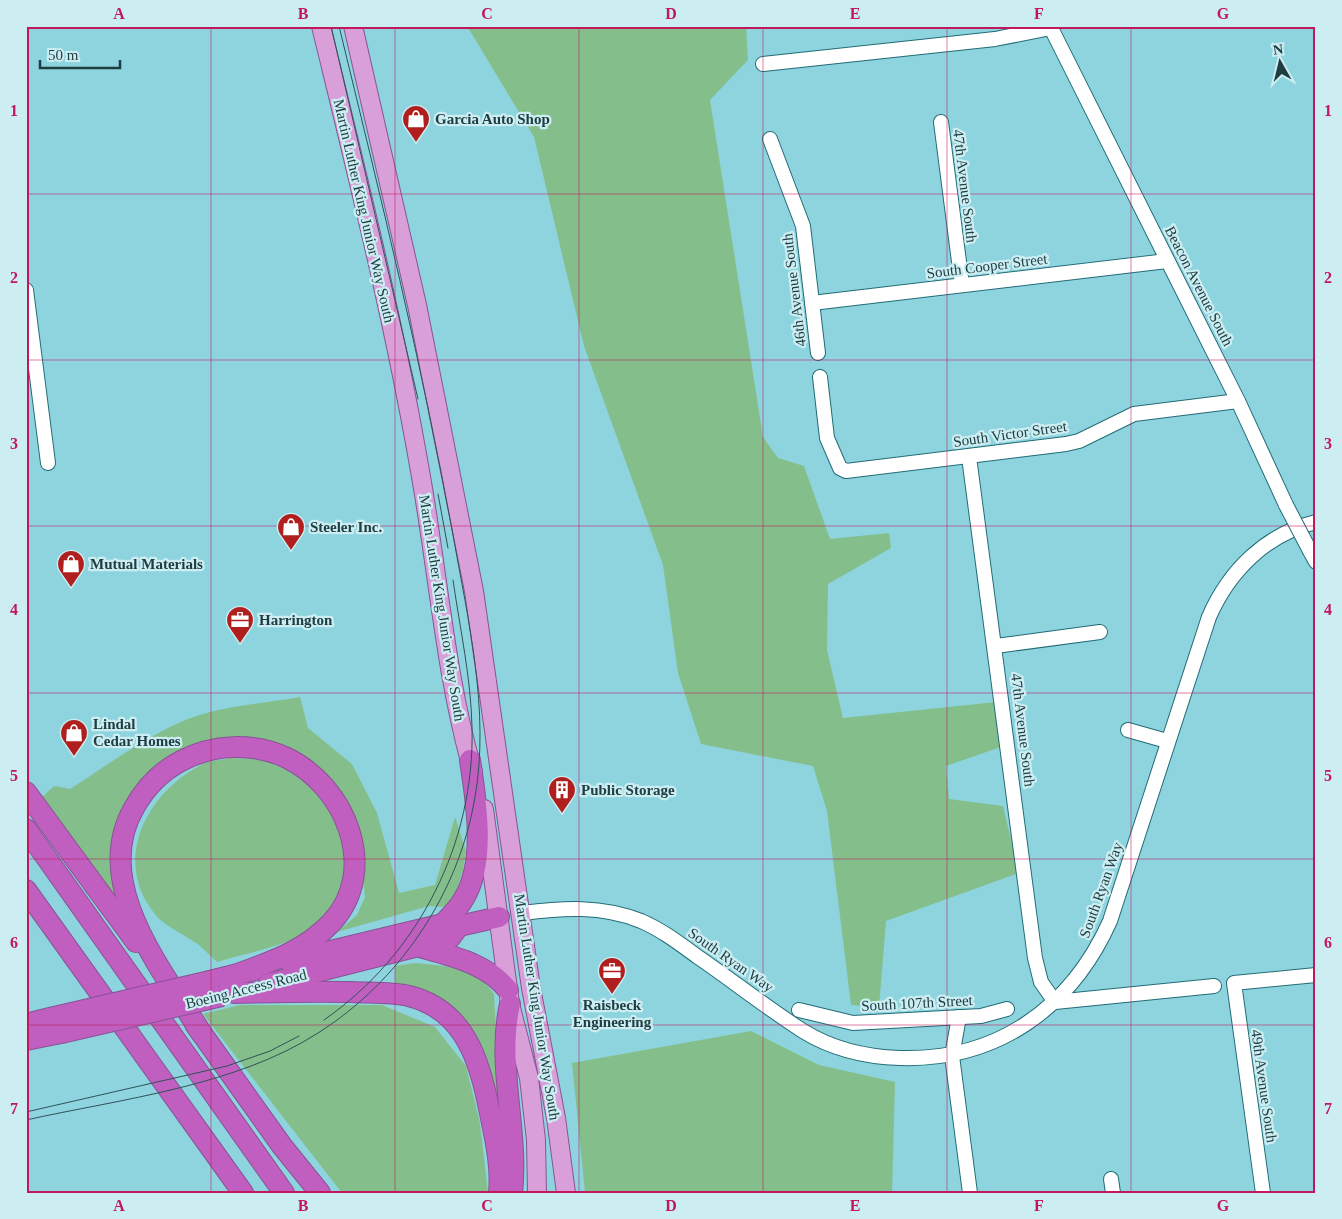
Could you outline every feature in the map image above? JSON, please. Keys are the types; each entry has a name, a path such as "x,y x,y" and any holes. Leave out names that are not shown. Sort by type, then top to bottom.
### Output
{"highway":[{"path":"202,1034 140,933 123,888 121,849 129,816 150,784 164,771 192,755 221,748 249,748 274,753 311,773 332,796 343,813 354,855 352,883 340,911 332,921 297,951 240,973"},
{"path":"451,925 464,900 474,870 478,813 470,760"},
{"path":"26,792 282,1146 320,1193"},
{"path":"26,829 284,1193"},
{"path":"26,890 243,1193"},
{"name":"Boeing Access Road","path":"222,990 240,973 451,925 499,917"},
{"name":"Boeing Access Road","path":"26,1024 55,1025 417,946 450,938 451,925"},
{"path":"417,946 472,963 497,978 510,997 505,1034 513,1163 512,1193"},
{"path":"222,990 393,994 420,1000 443,1013 466,1036 478,1060 490,1114 498,1167 499,1193"},
{"name":"Boeing Access Road","path":"26,1040 55,1025"},
{"path":"282,1146 311,1193"}],"main road":[{"name":"Martin Luther King Junior Way South","path":"321,26 379,268 411,420 458,716 486,816 510,997 529,1078 536,1140 537,1193"},
{"name":"Martin Luther King Junior Way South","path":"353,26 417,305 474,591 532,988 556,1118 566,1193"},
{"name":"Boeing Access Road","path":"499,917 522,914"}],"street":[{"path":"763,64 995,39 1050,27"},
{"name":"Beacon Avenue South","path":"1050,27 1238,401 1286,505 1313,557"},
{"name":"47th Avenue South","path":"941,122 962,285"},
{"name":"46th Avenue South","path":"770,139 803,226 818,353"},
{"name":"South Cooper Street","path":"812,303 1167,261"},
{"path":"26,290 48,463"},
{"name":"South Victor Street","path":"820,377 827,438 840,468 846,471 970,457 1079,441 1135,414 1238,401"},
{"name":"47th Avenue South","path":"970,457 1035,958 1041,982 1056,1002"},
{"name":"South Ryan Way","path":"522,914 561,908 584,908 618,914 640,921 670,937 804,1031 825,1041 864,1054 886,1058 952,1056 979,1048 1008,1035 1030,1022 1056,1002 1098,949 1110,921 1167,741 1209,617 1225,586 1241,566 1264,546 1286,533 1316,522"},
{"path":"996,646 1100,632"},
{"path":"1128,730 1167,741"},
{"name":"49th Avenue South","path":"1262,1193 1234,983 1316,975"},
{"path":"1056,1002 1214,986"},
{"name":"South 107th Street","path":"799,1010 853,1023 981,1016 1007,1009"},
{"path":"959,1018 952,1056 970,1193"}],"green space":[{"path":"467,26 746,26 748,60 710,100 763,437 778,458 804,466 830,539 889,533 891,548 828,584 827,650 843,718 996,702 1001,747 946,766 949,799 1003,806 1019,873 886,921 879,1007 851,1005 827,811 813,766 701,744 678,673 663,565 584,346 534,137"},
{"path":"300,697 308,728 352,764 377,813 399,893 435,885 455,817 466,851 463,870 453,902 444,907 429,906 337,932 357,915 365,897 359,839 336,790 226,741 141,790 119,898 116,898 40,799 54,786 70,789 138,745 181,722 210,712"},
{"path":"231,758 268,762 293,774 314,791 331,811 342,834 347,859 344,884 333,907 313,928 292,940 217,962 195,942 169,927 154,913 142,892 136,870 136,848 142,828 152,808 167,790 185,775 205,763"},
{"path":"414,963 447,967 469,973 479,978 494,994 500,1101 496,1101 489,1064 476,1036 462,1016 420,990 395,984 395,966"},
{"path":"240,1005 382,1005 435,1027 466,1066 480,1123 488,1193 342,1193 203,1014"},
{"path":"751,1031 819,1065 895,1082 892,1193 585,1193 572,1063"}],"tram line":[{"path":"331,26 418,399"},
{"path":"26,1120 139,1097 215,1078 251,1066 286,1051 318,1033 348,1012 375,988 421,932 440,900 455,867 467,833 475,797 479,765 480,732 479,699 471,633 428,407 385,216 339,26"},
{"path":"438,494 448,548"},
{"path":"324,1020 358,993 388,963 413,929 435,892 452,853 464,812 470,770 472,727 467,672 453,580"},
{"path":"26,1112 227,1066 270,1051 299,1036"}],"place":[{"name":"Garcia Auto Shop","path":"416,143"},
{"name":"Steeler Inc.","path":"291,551"},
{"name":"Mutual Materials","path":"71,588"},
{"name":"Harrington","path":"240,644"},
{"name":"Lindal Cedar Homes","path":"74,757"},
{"name":"Public Storage","path":"562,814"},
{"name":"Raisbeck Engineering","path":"612,995"}]}
